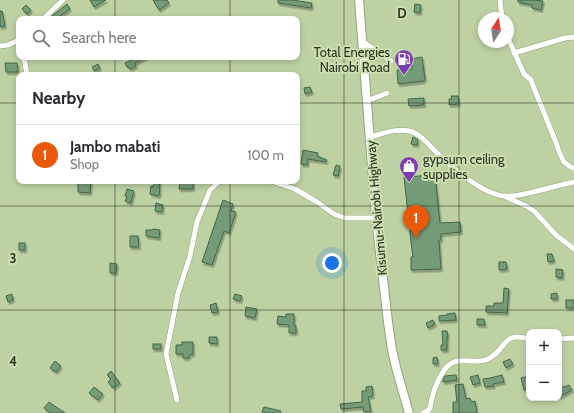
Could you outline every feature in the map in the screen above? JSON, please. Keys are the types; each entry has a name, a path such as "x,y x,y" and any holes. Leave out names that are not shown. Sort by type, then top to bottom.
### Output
{"highway":[{"name":"Kisumu-Nairobi Highway","path":"359,0 376,218 388,322 392,350 409,413"}],"street":[{"path":"46,16 63,0"},
{"path":"500,0 501,12"},
{"path":"514,53 565,38 574,37"},
{"path":"0,46 8,45 16,41"},
{"path":"362,41 391,61"},
{"path":"512,48 524,74 531,80 564,162 574,168"},
{"path":"24,60 26,72"},
{"path":"367,101 388,93"},
{"path":"370,137 395,130 410,131 415,133 425,140 450,166 468,179 486,190 505,196 534,211 556,235 574,249"},
{"path":"505,196 520,195 574,182"},
{"path":"177,400 166,354 178,293 190,256 197,222 210,190 217,184"},
{"path":"281,184 295,188 334,214 345,218 376,218"},
{"path":"423,413 429,410 438,383 449,364 460,361 480,362 494,355 510,338 516,337 526,339"},
{"path":"562,339 574,338"}],"building":[{"path":"90,0 106,0 94,7"},
{"path":"153,0 167,0 169,3 159,10"},
{"path":"278,0 292,0 312,3 311,8 278,3"},
{"path":"518,0 543,1 541,10 532,8 532,5 518,2"},
{"path":"67,4 70,9 60,16 52,16"},
{"path":"415,4 421,5 420,13 414,12"},
{"path":"26,5 31,10 27,14 22,9"},
{"path":"0,11 2,11 5,26 0,27"},
{"path":"422,57 424,81 398,84 397,70 412,69 411,59"},
{"path":"132,60 141,60 135,63 136,66 130,69 125,63"},
{"path":"5,63 17,63 18,72 6,72"},
{"path":"98,64 100,68 94,71 92,67"},
{"path":"310,87 312,92 305,94 304,88"},
{"path":"451,96 458,96 459,104 449,105 449,99 452,99"},
{"path":"424,98 424,105 409,106 408,99"},
{"path":"413,137 418,140 417,145 411,144"},
{"path":"303,150 318,153 317,156 327,160 326,162 308,159 307,165 301,164"},
{"path":"336,165 340,166 338,176 333,175"},
{"path":"435,175 440,223 460,222 461,232 441,234 441,240 439,240 441,269 411,270 411,257 413,257 404,177"},
{"path":"78,184 91,184 90,193 78,192"},
{"path":"154,184 160,184 159,196 150,194 151,186 153,187"},
{"path":"180,184 193,184 193,189 179,189"},
{"path":"127,189 134,191 131,203 125,201 127,197 125,196"},
{"path":"223,200 233,204 231,211 236,212 229,233 224,231 212,265 202,262"},
{"path":"156,203 163,205 162,212 155,211"},
{"path":"146,230 160,230 159,238 146,236"},
{"path":"130,236 138,236 139,247 130,247"},
{"path":"19,243 25,243 25,250 19,250"},
{"path":"547,254 552,254 554,261 548,262"},
{"path":"499,262 506,262 507,269 499,270"},
{"path":"110,263 117,264 116,273 110,273"},
{"path":"556,269 563,270 562,278 556,277"},
{"path":"504,288 509,289 507,313 486,312 486,306 494,306 494,303 503,303"},
{"path":"557,293 557,299 551,299 551,294"},
{"path":"12,294 13,300 8,302 6,296"},
{"path":"235,294 242,296 240,301 233,299"},
{"path":"566,300 574,300 574,308 566,308"},
{"path":"216,303 218,312 212,313 210,305"},
{"path":"246,307 257,309 255,318 245,316"},
{"path":"455,313 456,320 439,321 439,316"},
{"path":"286,314 294,314 294,326 296,326 296,333 289,333 289,325 277,324 278,316 286,317"},
{"path":"477,319 484,319 485,325 477,325"},
{"path":"433,320 435,324 428,328 426,323"},
{"path":"442,331 447,331 447,350 441,350 441,345 443,345"},
{"path":"209,337 217,337 217,344 209,343"},
{"path":"182,342 193,342 193,354 189,355 189,358 183,358 183,354 176,354 176,345 182,345"},
{"path":"153,344 161,344 161,349 153,349"},
{"path":"437,357 438,364 433,364 433,358"},
{"path":"510,359 513,364 506,368 503,362"},
{"path":"55,361 61,366 56,372 50,368"},
{"path":"111,371 120,383 113,388 108,382 111,379 107,375"},
{"path":"456,375 457,380 443,382 445,376"},
{"path":"478,375 480,383 473,385 470,377"},
{"path":"502,375 504,382 493,384 494,386 485,387 483,379"},
{"path":"526,377 526,390 524,390 521,378"},
{"path":"463,384 466,399 470,398 471,402 475,401 477,413 453,413 453,402 457,402 455,385"},
{"path":"569,385 572,390 562,395 562,387"},
{"path":"372,386 373,396 368,397 371,411 364,412 363,407 341,409 340,404 362,402 362,391 366,391 366,387"},
{"path":"94,387 103,394 98,400 89,393"},
{"path":"49,402 65,413 50,413 44,408"},
{"path":"264,407 281,411 280,413 262,412"}],"place":[{"name":"Total Energies Nairobi Road","path":"404,76"},
{"name":"gypsum ceiling supplies","path":"409,183"},
{"name":"Jambo mabati","path":"416,238"}]}
